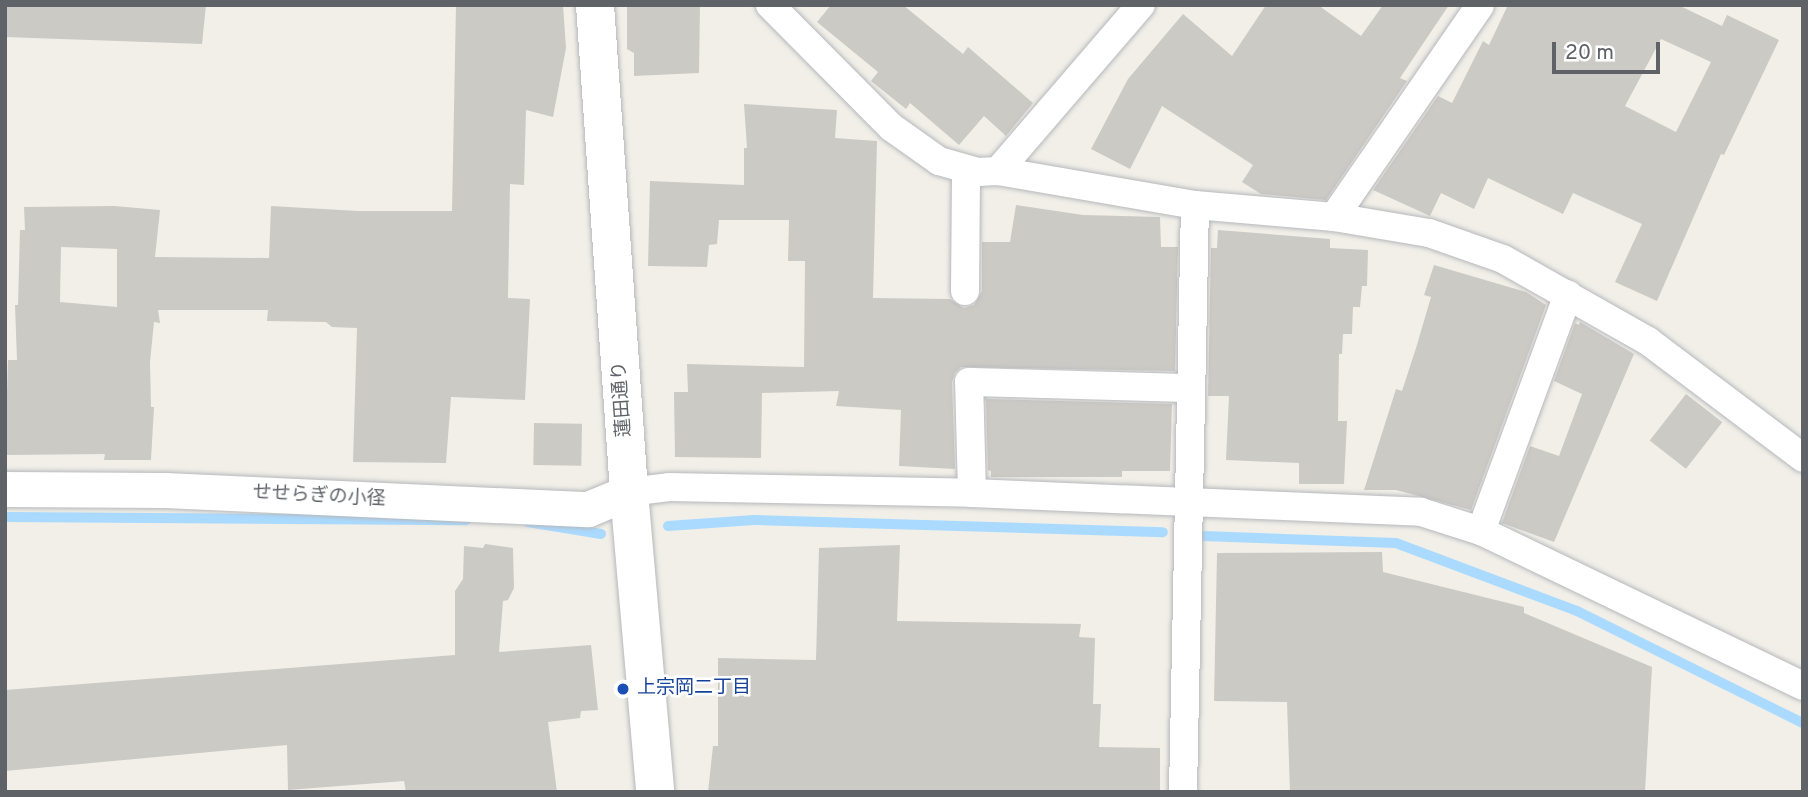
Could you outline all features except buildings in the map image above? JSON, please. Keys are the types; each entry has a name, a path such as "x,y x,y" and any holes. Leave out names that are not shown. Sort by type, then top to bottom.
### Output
{"main road":[{"name":"蓮田通り","path":"596,5 629,492 655,792"}],"street":[{"path":"770,5 891,127 939,161 966,169 998,171 1195,205 1334,217 1429,233 1503,259 1648,341 1803,458"},
{"path":"998,171 1141,5"},
{"path":"1334,217 1470,9"},
{"path":"965,291 966,169"},
{"path":"1183,792 1195,205"},
{"path":"1481,531 1567,294"},
{"path":"972,493 969,382 1190,388"},
{"path":"629,492 669,487 972,493 1188,500 1421,512 1481,531 1803,686"},
{"name":"せせらぎの小径","path":"5,489 165,490 588,509 629,492"}],"waterway":[{"path":"5,517 466,520"},
{"path":"668,526 754,520 1163,532"},
{"path":"528,522 601,534"},
{"path":"1203,536 1396,543 1577,611 1803,723"}],"place":[{"name":"上宗岡二丁目","path":"623,689"}]}
